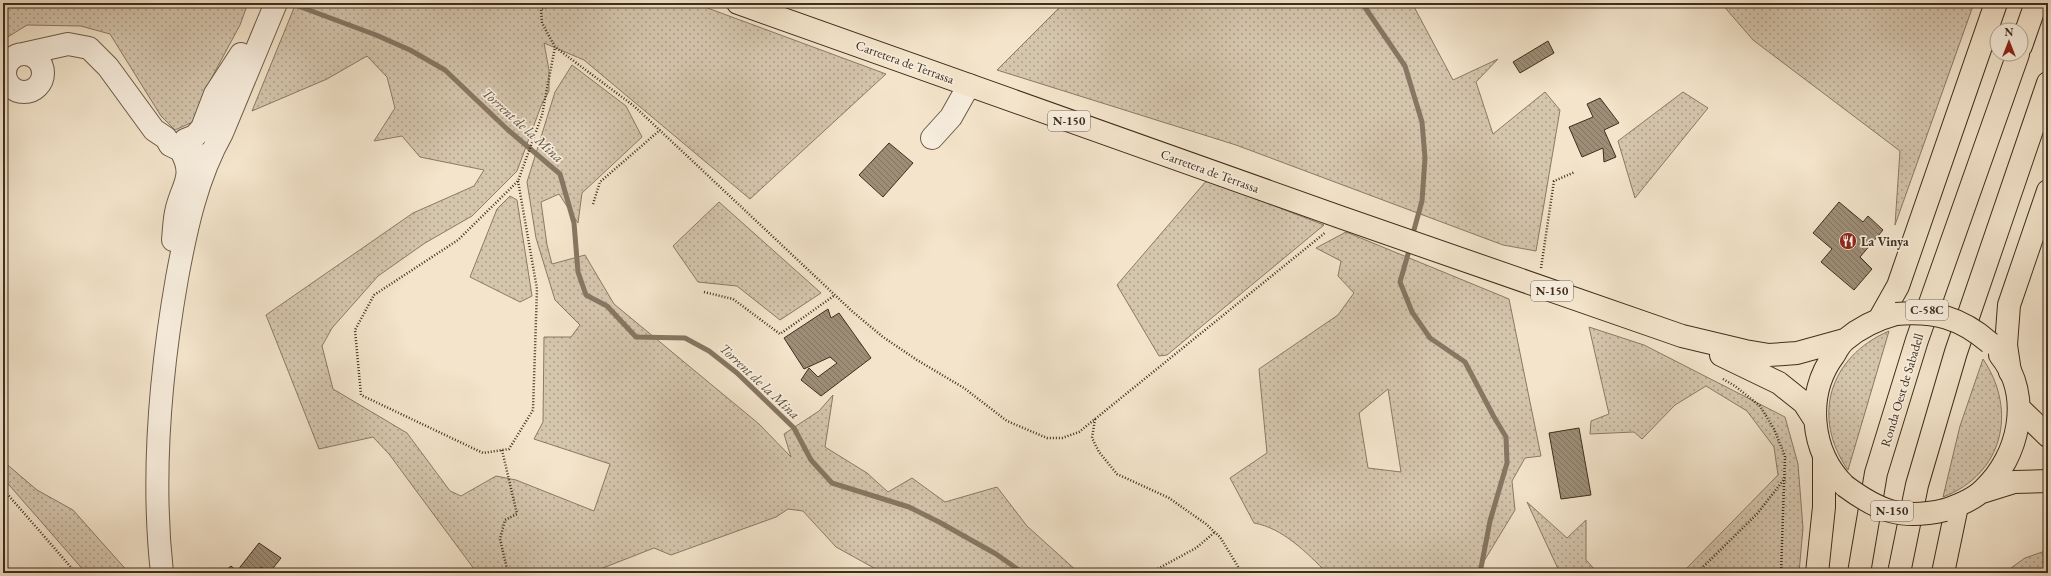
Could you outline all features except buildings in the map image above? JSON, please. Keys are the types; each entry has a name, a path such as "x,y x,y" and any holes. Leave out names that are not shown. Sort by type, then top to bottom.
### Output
{"main road":[{"name":"Carretera de Terrassa","path":"738,3 1422,246 1682,336 1745,351 1770,355 1796,353 1844,340"},
{"path":"1888,316 1996,3"},
{"path":"2029,23 2036,3"},
{"name":"Ronda Oest de Sabadell","path":"1859,573 1876,473 1917,340 2015,62"},
{"name":"C-58C","path":"1899,573 1917,485 1956,352 1996,229 2048,83"},
{"path":"2010,372 2006,345 2009,305 2048,191"},
{"name":"N-150","path":"1982,492 1996,475 2008,456 2014,442 2019,408 2016,390 2010,372 2002,357 1990,343 1966,325 1945,316 1924,312 1888,316 1844,340 1821,376 1815,403 1815,420 1824,458 1845,486 1877,506 1898,513 1924,515 1951,508 1982,492 2014,482 2048,480"},
{"name":"Carretera de Terrassa","path":"1682,336 1779,383 1804,403 1815,420"},
{"path":"2019,408 2048,436"},
{"path":"1817,573 1824,508 1824,458"},
{"path":"1943,573 1951,508"}],"street":[{"path":"174,295 174,226 177,209 189,170 187,162 189,148 195,136 202,128 215,94 241,54 263,3"},
{"path":"189,148 222,134 276,3"},
{"path":"53,48 47,56 39,86 31,91 24,92 13,89 6,78 7,66 11,60 23,54 68,44 89,48 108,67 154,130 189,148 201,171 200,187 183,249 174,295 163,379 156,450 159,542 162,573"},
{"path":"23,54 32,56 38,60 43,72"},
{"path":"932,138 951,117 969,85"}],"path":[{"path":"556,3 541,9 542,23 555,47 634,106 835,295 883,337 917,360 964,388 1007,421 1047,438 1062,438 1079,432 1328,230 1340,217"},
{"path":"518,181 537,289 533,410 509,449 483,452 361,395 354,330 374,294 458,240 518,181 542,115 555,47"},
{"path":"592,204 600,182 660,130"},
{"path":"1535,268 1541,270 1554,181 1575,172"},
{"path":"704,292 733,299 780,334 835,295"},
{"path":"1718,376 1735,386 1760,406 1774,429 1785,456 1780,573"},
{"path":"1096,419 1092,438 1099,452 1117,474 1169,498 1206,524 1220,537 1242,573"},
{"path":"502,450 516,514 505,520 500,539 508,573"},
{"path":"1697,573 1757,514 1785,478"},
{"path":"3,489 76,573"},
{"path":"1150,573 1196,548 1215,532"}],"shaded area":[{"path":"3,3 248,3 240,25 211,79 195,121 175,130 161,116 110,34 81,26 27,25 3,40"},
{"path":"296,3 694,3 886,74 750,199 584,60 544,43 549,70 549,91 541,106 517,171 472,216 425,243 378,276 332,328 322,346 333,389 407,433 450,491 461,496 496,476 516,480 594,511 610,464 534,439 543,422 544,337 571,337 580,325 555,300 536,238 527,182 555,92 572,65 626,106 642,137 582,193 578,223 559,194 541,202 547,245 552,264 585,255 614,304 759,424 791,457 784,434 819,411 833,395 825,447 867,473 888,492 912,478 945,502 997,487 1027,526 1079,573 883,573 836,547 803,511 788,509 776,517 671,555 654,548 590,573 477,573 389,454 373,437 319,449 266,315 413,213 474,186 484,170 420,157 402,136 374,141 395,108 387,77 367,56 327,79 252,111"},
{"path":"1064,3 1412,3 1453,80 1498,59 1476,82 1493,134 1545,92 1560,110 1536,251 1503,245 1236,145 997,70"},
{"path":"1721,3 1974,3 1895,225 1900,151 1753,40"},
{"path":"1683,92 1708,108 1635,198 1618,141"},
{"path":"1207,180 1324,225 1167,355 1159,356 1117,285"},
{"path":"510,196 517,200 532,296 520,302 470,277 497,209"},
{"path":"719,202 821,293 780,320 737,286 698,282 673,246"},
{"path":"1346,232 1509,299 1541,456 1525,458 1512,481 1515,510 1481,566 1482,573 1327,573 1294,542 1275,530 1254,523 1230,478 1267,453 1259,369 1338,315 1354,293 1338,276 1341,261 1316,248","holes":["1388,389 1401,472 1368,468 1359,413"]},
{"path":"1589,327 1644,345 1785,417 1798,464 1803,528 1799,573 1682,573 1778,475 1774,447 1747,411 1706,386 1675,405 1642,439 1634,432 1590,434 1591,421 1609,414"},
{"path":"1889,331 1848,470 1837,450 1830,430 1829,410 1832,390 1840,372 1852,356 1868,342"},
{"path":"1983,359 1994,379 2000,399 2002,419 1999,439 1991,457 1979,473 1963,487 1943,497 1960,426"},
{"path":"3,461 37,490 73,510 129,573 86,573 3,478"},
{"path":"1527,502 1567,538 1586,520 1586,560 1598,573 1560,573"},
{"path":"2048,550 2048,573 2004,573 2025,558"}],"waterway":[{"name":"Torrent de la Mina","path":"290,3 376,35 410,50 445,70 508,130 560,174 574,223 578,272 586,295 607,306 636,337 685,338 709,351 737,373 794,428 811,460 832,483 909,507 996,554 1023,573"},
{"path":"1362,3 1405,66 1422,122 1425,158 1422,201 1412,237"},
{"path":"1410,247 1400,282 1412,312 1430,338 1465,362 1506,437 1507,463 1490,521 1480,573"}],"place":[{"name":"La Vinya","path":"1848,241"}]}
